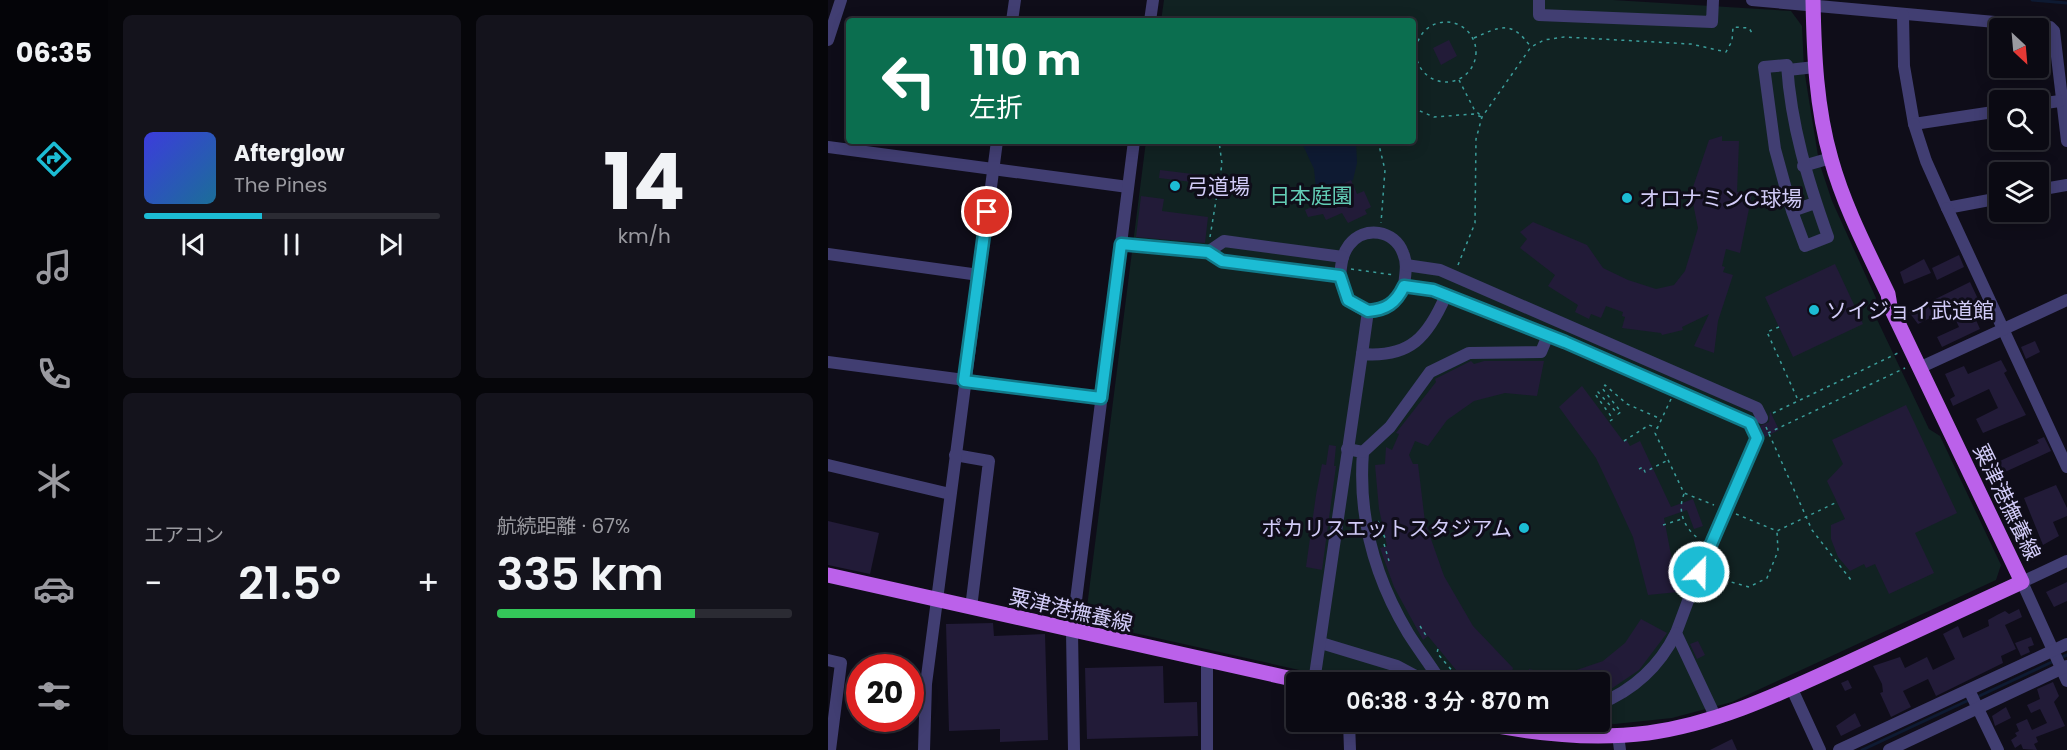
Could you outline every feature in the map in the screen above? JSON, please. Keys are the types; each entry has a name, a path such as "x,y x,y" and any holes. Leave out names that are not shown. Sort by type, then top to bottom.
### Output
{"main road":[{"name":"粟津港撫養線","path":"1536,732 1619,743 1716,718 1791,688 2022,582 1912,368 1830,158 1815,67 1813,2"},
{"name":"粟津港撫養線","path":"828,575 1072,632 1286,678"}],"street":[{"path":"828,40 841,0"},
{"path":"1012,18 1014,0"},
{"path":"1150,18 1153,0"},
{"path":"1539,0 1539,15 1712,22 1713,0"},
{"path":"1752,0 1813,2 1903,15 2050,27 2054,31 2060,101 2067,141"},
{"path":"1903,15 1904,66 1914,124 1926,161 2067,467"},
{"path":"1787,65 1788,70 1792,111 1803,166 1828,237 1806,246 1792,211 1775,149 1764,67 1787,65"},
{"path":"1788,70 1815,67"},
{"path":"2049,102 2060,101"},
{"path":"1914,124 1989,113"},
{"path":"924,750 926,684 997,144"},
{"path":"1074,750 1072,632 1134,144"},
{"path":"828,147 1128,187"},
{"path":"1803,166 1830,158"},
{"path":"2049,188 2067,185"},
{"path":"1947,208 1989,200"},
{"path":"1792,211 1815,203"},
{"path":"1379,232 1387,235 1399,245 1405,276 1396,300 1388,307 1368,311 1348,300 1341,267 1347,247 1361,235 1379,232"},
{"path":"1208,252 1224,241 1341,267"},
{"path":"1121,244 1208,252 1222,261 1341,267"},
{"path":"828,255 979,275"},
{"path":"1405,276 1440,270 1757,408 1762,418"},
{"path":"1405,276 1433,290 1548,335 1750,423 1763,435 1726,510 1676,633 1662,657 1644,677 1610,698"},
{"path":"1362,354 1392,353 1412,345 1429,330 1446,295"},
{"path":"1912,368 2067,300"},
{"path":"1316,672 1368,311"},
{"path":"1435,672 1400,618 1377,567 1364,512 1361,474 1363,452 1390,427 1430,372 1469,353 1542,352 1548,335"},
{"path":"828,362 1101,398"},
{"path":"1347,449 1363,452"},
{"path":"955,455 989,460 971,608"},
{"path":"828,465 950,494"},
{"path":"2067,561 2022,582 2067,681"},
{"path":"1676,633 1716,718"},
{"path":"1321,643 1397,666 1408,672"},
{"path":"1839,750 2067,644"},
{"path":"828,660 841,663 830,750"},
{"path":"1207,662 1207,750"},
{"path":"1889,750 2063,668"},
{"path":"1791,688 1820,750"},
{"path":"1970,691 1998,750"},
{"path":"1349,732 1350,750"}],"path":[{"path":"1451,23 1460,26 1473,38 1476,47 1473,66 1459,80 1441,81 1431,78 1419,64 1417,46 1420,38 1434,25 1451,23"},
{"path":"1473,38 1498,27 1506,27 1521,34 1531,47"},
{"path":"1453,277 1475,222 1476,139 1482,117 1531,47 1551,38 1564,38 1691,44 1726,52 1732,41 1733,27 1749,28 1752,33"},
{"path":"1459,80 1474,109 1482,117"},
{"path":"1416,109 1434,117 1473,114 1482,117"},
{"path":"1208,252 1216,187 1222,164 1219,144"},
{"path":"1378,144 1385,170 1379,232"},
{"path":"1341,267 1405,276"},
{"path":"1779,327 1767,332 1799,400"},
{"path":"1851,580 1812,530 1763,435 1762,418 1898,353"},
{"path":"1763,435 1912,368"},
{"path":"1610,421 1613,418 1595,394 1598,392 1618,414 1621,412 1602,388 1605,385 1627,404 1662,419"},
{"path":"1675,390 1655,434 1684,493 1777,531 1837,502"},
{"path":"1624,441 1648,426 1658,429"},
{"path":"1639,469 1643,467 1645,472 1668,460"},
{"path":"1684,493 1680,502 1683,518 1691,532"},
{"path":"1663,525 1683,518"},
{"path":"1699,572 1749,588 1767,578 1778,551 1777,531"},
{"path":"1385,547 1389,561"},
{"path":"1420,626 1427,637"},
{"path":"1438,649 1437,654 1453,672"}],"green space":[{"name":"日本庭園","path":"1164,0 1613,0 1791,11 1802,26 1804,69 1819,162 1832,201 1876,298 1873,311 1929,429 1940,436 2001,565 1996,580 1732,702 1672,718 1615,724 1610,724 1610,672 1308,672 1094,624 1086,615 1146,144 1416,144 1416,18 1161,18"}],"water":[{"path":"1302,144 1356,144 1357,163 1353,180 1334,189 1316,189 1314,169"}],"building":[{"path":"1449,40 1457,56 1441,65 1433,48"},
{"path":"1722,136 1722,141 1739,141 1737,192 1752,194 1740,253 1726,249 1723,272 1733,275 1718,321 1714,353 1694,346 1709,314 1682,327 1683,330 1662,335 1622,328 1625,317 1622,316 1623,312 1606,306 1601,318 1591,314 1589,319 1575,312 1578,305 1548,286 1555,275 1520,248 1527,239 1520,232 1533,222 1587,245 1603,268 1628,280 1656,289 1674,285 1685,271 1698,228 1691,193 1709,140"},
{"path":"1160,170 1209,176 1208,184 1159,178"},
{"path":"1351,180 1357,194 1364,191 1371,207 1365,210 1367,214 1348,223 1342,213 1326,220 1323,214 1308,217 1305,210 1322,202 1318,195"},
{"path":"1141,196 1164,199 1162,211 1208,217 1205,243 1136,237"},
{"path":"1959,255 1964,267 1937,280 1932,268"},
{"path":"1924,259 1931,273 1904,284 1900,272"},
{"name":"ソイジョイ武道館","path":"1835,264 1863,324 1793,357 1765,297"},
{"path":"1970,282 1978,299 1969,304 1980,329 1942,347 1937,337 1959,327 1950,308 1918,324 1909,312"},
{"path":"2035,341 2040,352 2026,359 2021,347"},
{"path":"2001,360 2007,371 2004,373 2026,415 1983,433 1976,419 1998,408 1989,389 1953,406 1950,399 1955,396 1945,374 1964,366 1968,374"},
{"path":"1471,361 1474,364 1484,361 1544,361 1537,396 1505,393 1474,401 1447,420 1428,446 1415,441 1409,455 1413,464 1418,464 1425,522 1444,576 1473,626 1513,668 1512,672 1458,672 1428,636 1423,640 1394,587 1380,548 1387,546 1379,509 1375,465 1385,464 1386,447 1392,450 1399,434 1396,433 1436,382 1435,379"},
{"path":"1582,386 1623,441 1626,439 1630,446 1640,441 1671,507 1693,499 1703,526 1694,529 1687,510 1664,518 1678,592 1648,595 1633,537 1615,498 1596,458 1559,407"},
{"path":"1906,405 1957,513 1915,533 1934,573 1889,594 1875,564 1866,568 1864,564 1850,571 1838,557 1831,539 1831,525 1845,519 1827,481 1843,464 1832,440"},
{"path":"1770,411 1779,430 1765,437 1760,426 1769,422"},
{"path":"2044,437 2051,451 1994,477 1989,466 2039,443 2037,440"},
{"path":"1329,445 1336,446 1334,466 1336,466 1322,570 1306,567 1316,495 1322,464 1326,465"},
{"path":"2056,485 2067,508 2067,516 2053,522 2059,536 2043,545 2024,498"},
{"path":"828,521 879,533 870,574 828,565"},
{"path":"2067,582 2067,601 2054,607 2046,592"},
{"path":"2019,609 2022,617 2005,625 2016,649 2001,656 2003,663 1936,696 1928,679 1903,691 1911,707 1891,717 1880,693 1883,692 1882,684 1873,666 1900,657 1905,668 1927,657 1933,670 1955,659 1943,634 1958,626 1963,638 1989,626 1988,620 1997,615 2005,611 2009,614"},
{"path":"1641,619 1667,633 1639,670 1610,690 1610,672 1571,672 1603,661 1625,643"},
{"path":"993,623 994,636 1045,634 1048,740 1000,742 1000,729 949,731 946,624"},
{"path":"2031,637 2034,645 2028,647 2030,652 2021,656 2015,643"},
{"path":"1698,641 1705,655 1697,659 1690,644"},
{"path":"1163,666 1164,703 1197,702 1198,736 1087,739 1085,668"},
{"path":"1848,680 1852,688 1845,691 1841,683"},
{"path":"2053,682 2059,696 2054,702 2065,726 2036,737 2038,742 2034,744 2037,750 2023,749 2021,744 2015,748 2011,740 2017,736 2015,733 2019,731 2016,724 2027,719 2032,730 2047,723 2040,709 2031,713 2027,705 2040,699 2037,689"},
{"path":"2006,707 2011,718 1995,726 1992,716"},
{"path":"1855,713 1861,726 1841,736 1836,726"},
{"path":"1732,739 1737,750 1710,750"}],"waterway":[{"path":"2032,0 2067,3"},
{"path":"2060,658 2067,655"},
{"path":"1975,698 2054,661"},
{"path":"1862,750 1969,700"}],"place":[{"name":"弓道場","path":"1175,186"},
{"name":"オロナミンC球場","path":"1627,198"},
{"name":"ソイジョイ武道館","path":"1814,310"},
{"name":"ポカリスエットスタジアム","path":"1524,528"}],"route":[{"path":"987,212 964,381 1101,398 1121,244 1208,252 1222,261 1340,276 1348,300 1368,311 1379,311 1388,307 1396,300 1404,286 1433,290 1565,342 1750,423 1757,438 1699,572"}]}
